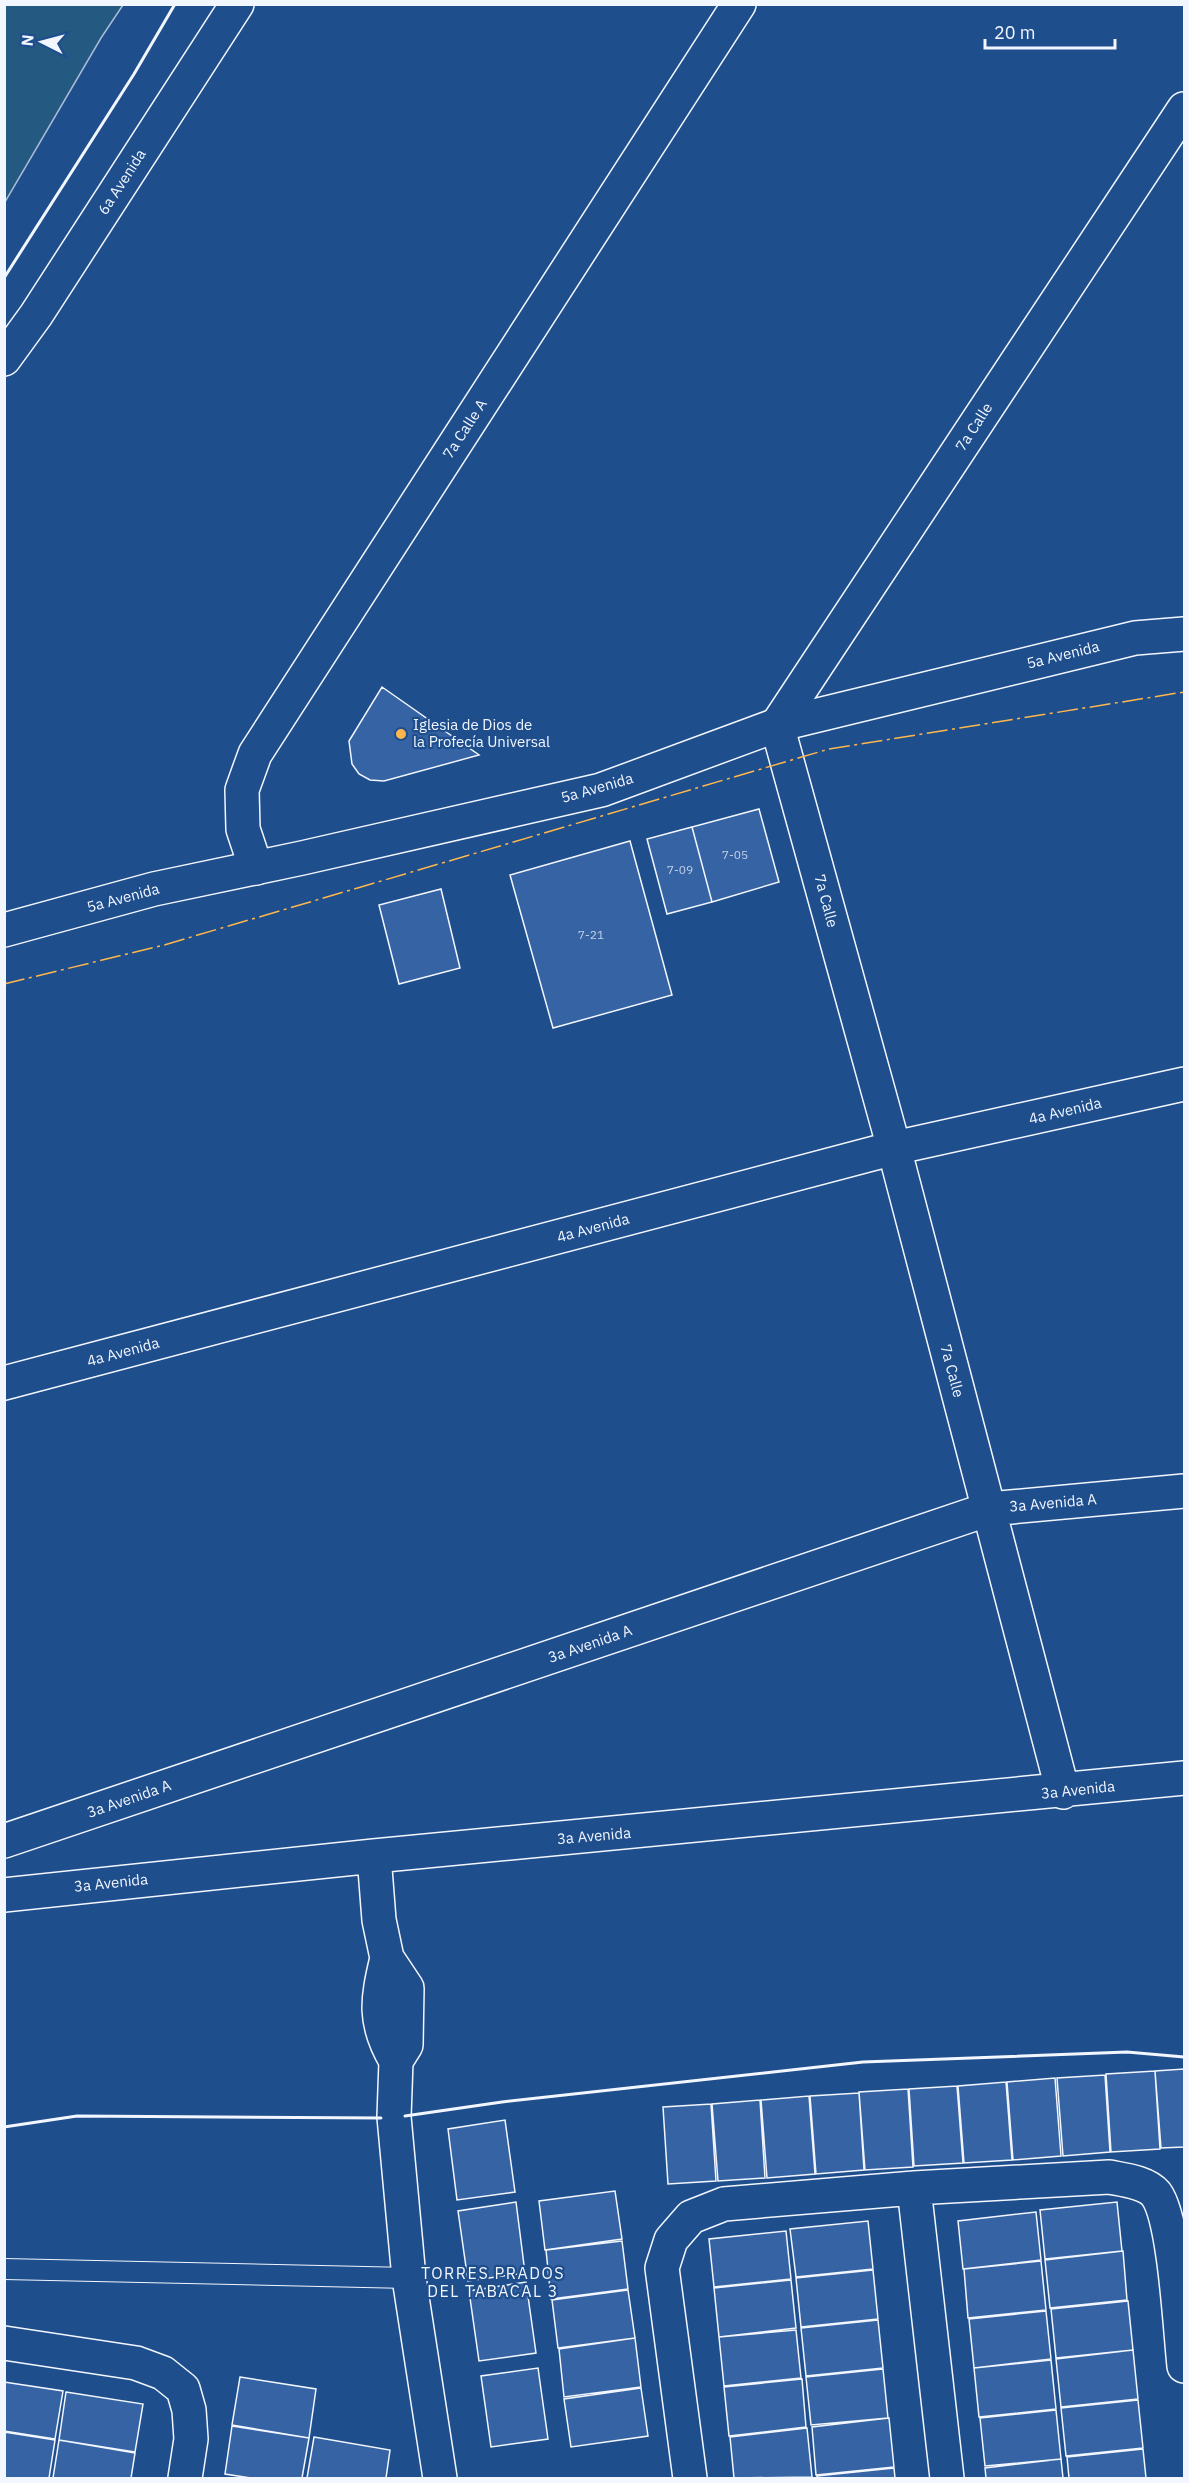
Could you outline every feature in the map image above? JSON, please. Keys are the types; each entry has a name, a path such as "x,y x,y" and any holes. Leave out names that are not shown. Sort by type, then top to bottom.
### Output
{"street":[{"name":"6a Avenida","path":"4,359 36,315 237,4"},
{"name":"7a Calle A","path":"256,868 243,829 242,790 255,754 739,4"},
{"name":"7a Calle","path":"1063,1792 894,1148 777,725 1185,109"},
{"name":"5a Avenida","path":"4,930 154,889 602,790 777,725 1136,638 1185,634"},
{"name":"4a Avenida","path":"4,1383 894,1148 1185,1084"},
{"name":"3a Avenida A","path":"4,1841 988,1509 1185,1491"},
{"name":"3a Avenida","path":"4,1894 374,1856 1185,1779"},
{"path":"374,1856 379,1920 390,1962 378,1997 379,2021 396,2061 394,2117 409,2278 440,2478"},
{"path":"690,2478 662,2268 671,2240 691,2217 724,2205 914,2188 1109,2177 1134,2182 1155,2193 1165,2212 1170,2236 1185,2366"},
{"path":"914,2188 947,2478"},
{"path":"4,2343 136,2363 163,2373 183,2389 189,2410 191,2439 185,2478"}],"lane":[{"path":"4,2269 409,2278"}],"shaded area":[{"path":"5,4 123,5 101,38 5,202"}],"building":[{"name":"Iglesia de Dios de la Profecía Universal","path":"382,687 479,755 384,781 370,780 359,774 352,764 349,741"},
{"path":"759,809 779,882 712,902 692,827"},
{"path":"692,827 712,902 667,914 647,839"},
{"path":"630,841 672,995 553,1028 510,875"},
{"path":"441,889 460,968 399,984 379,905"},
{"path":"1184,2069 1184,2147 1161,2148 1155,2071"},
{"path":"1155,2071 1160,2149 1111,2152 1106,2074"},
{"path":"1105,2075 1110,2152 1063,2156 1057,2078"},
{"path":"1055,2078 1061,2156 1013,2160 1007,2082"},
{"path":"1006,2082 1012,2160 964,2163 958,2086"},
{"path":"957,2086 963,2163 914,2166 909,2089"},
{"path":"908,2089 913,2167 865,2170 859,2092"},
{"path":"859,2093 864,2170 816,2174 810,2096"},
{"path":"809,2096 815,2174 767,2178 761,2100"},
{"path":"760,2100 765,2178 718,2181 712,2104"},
{"path":"711,2104 716,2181 668,2184 663,2107"},
{"path":"505,2120 515,2192 457,2200 448,2129"},
{"path":"615,2191 622,2239 545,2250 539,2201"},
{"path":"516,2202 525,2273 468,2281 458,2211"},
{"path":"1117,2202 1122,2251 1045,2259 1040,2210"},
{"path":"1036,2212 1041,2260 963,2269 958,2221"},
{"path":"868,2221 873,2269 796,2277 790,2229"},
{"path":"786,2231 791,2279 714,2287 709,2239"},
{"path":"622,2241 628,2289 551,2299 546,2250"},
{"path":"1123,2251 1127,2300 1050,2308 1045,2260"},
{"path":"1041,2261 1046,2310 968,2318 964,2269"},
{"path":"873,2270 878,2319 801,2327 796,2278"},
{"path":"791,2280 796,2328 719,2337 714,2288"},
{"path":"526,2282 536,2353 479,2361 469,2291"},
{"path":"628,2290 635,2338 558,2348 552,2300"},
{"path":"1128,2301 1133,2350 1056,2358 1051,2309"},
{"path":"1046,2311 1051,2359 974,2368 969,2319"},
{"path":"878,2320 883,2368 806,2376 801,2328"},
{"path":"796,2330 801,2378 724,2386 719,2337"},
{"path":"635,2338 641,2387 564,2397 559,2349"},
{"path":"1133,2350 1138,2399 1061,2407 1056,2359"},
{"path":"1051,2360 1056,2409 979,2417 974,2368"},
{"path":"538,2368 548,2439 491,2447 481,2376"},
{"path":"883,2369 888,2418 811,2425 806,2377"},
{"path":"240,2377 316,2389 309,2438 232,2425"},
{"path":"802,2379 806,2427 729,2436 724,2387"},
{"path":"4,2382 63,2391 55,2439 4,2431"},
{"path":"641,2388 648,2436 571,2447 564,2399"},
{"path":"66,2392 143,2404 135,2452 59,2440"},
{"path":"1138,2400 1143,2448 1066,2456 1061,2408"},
{"path":"1056,2410 1061,2459 985,2466 980,2418"},
{"path":"889,2418 894,2467 816,2475 812,2427"},
{"path":"232,2426 309,2438 302,2478 251,2478 225,2474"},
{"path":"807,2428 812,2477 734,2478 730,2437"},
{"path":"4,2432 55,2440 49,2478 4,2478"},
{"path":"314,2437 390,2450 386,2478 307,2478"},
{"path":"59,2440 135,2453 131,2478 53,2478"},
{"path":"1143,2449 1146,2478 1069,2478 1067,2457"},
{"path":"1061,2459 1063,2478 986,2478 985,2468"},
{"path":"894,2468 895,2478 817,2478 817,2476"}],"wall":[{"path":"4,278 134,74 175,4"},
{"path":"405,2116 502,2102 863,2062 1127,2052 1184,2057"},
{"path":"4,2127 77,2116 381,2118"}],"power":[{"path":"4,984 164,945 829,749 1184,692"}],"place":[{"name":"Iglesia de Dios de la Profecía Universal","path":"401,734"}],"district":[{"name":"TORRES PRADOS DEL TABACAL 3","path":"493,2282"}]}
